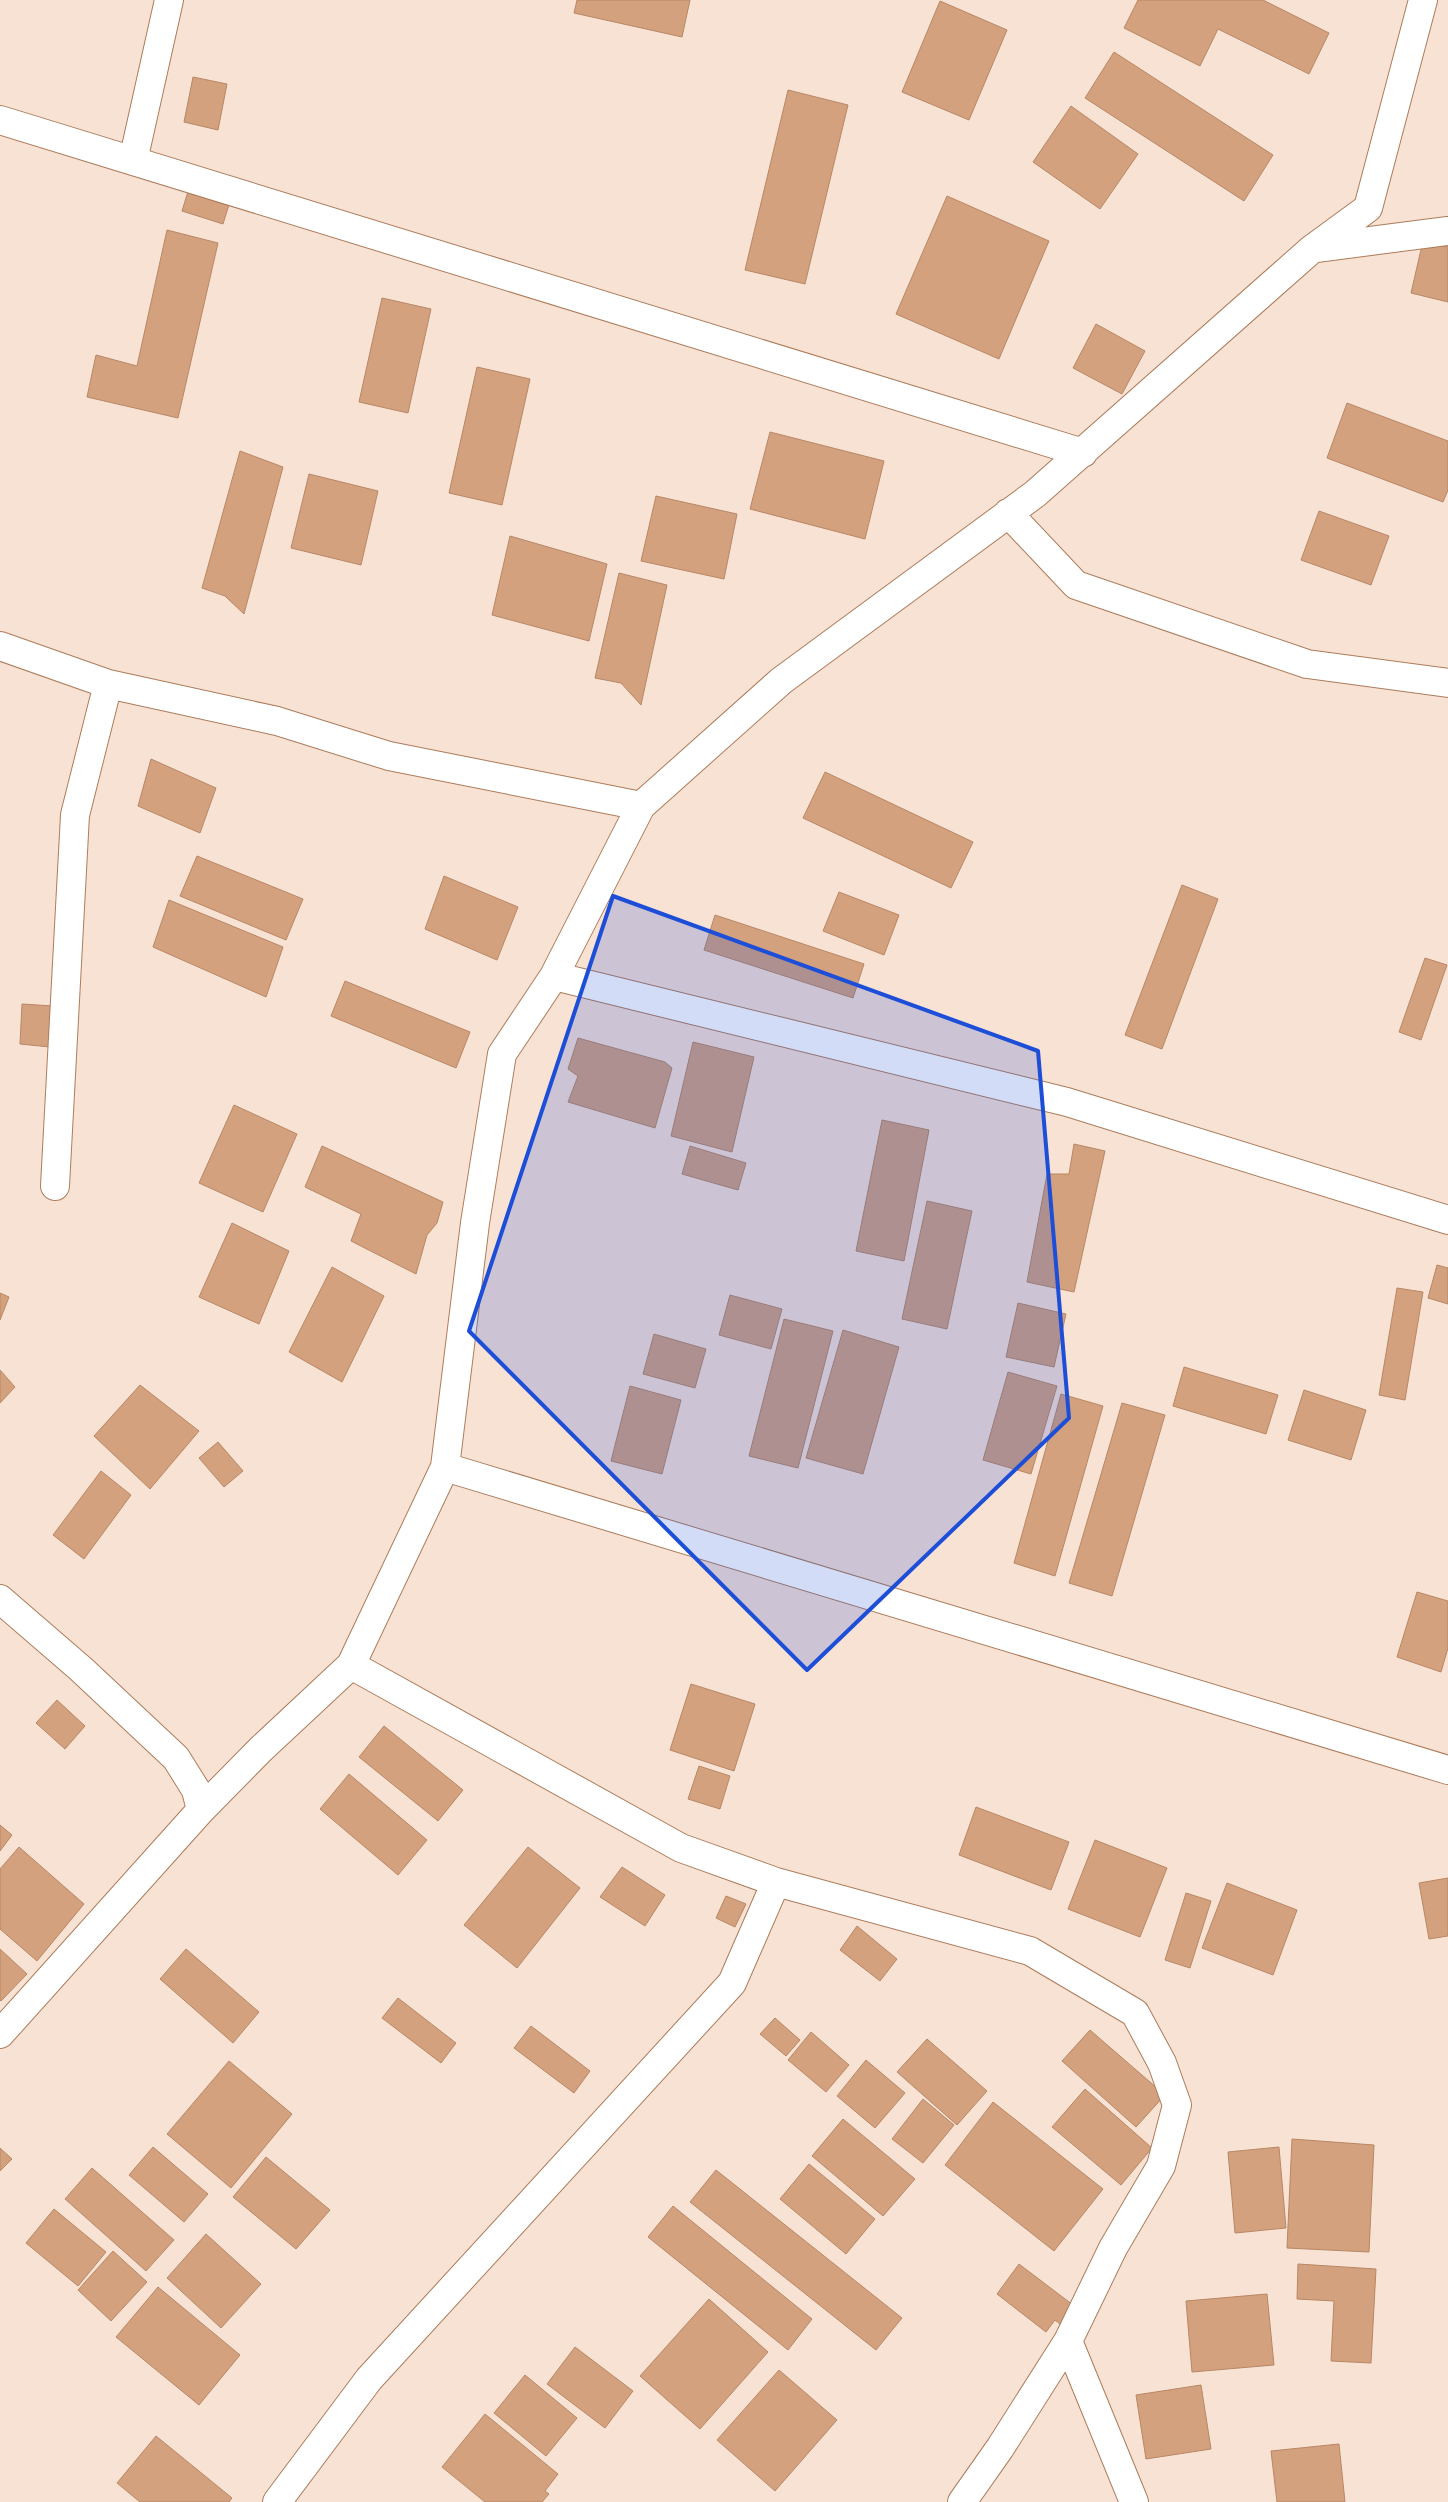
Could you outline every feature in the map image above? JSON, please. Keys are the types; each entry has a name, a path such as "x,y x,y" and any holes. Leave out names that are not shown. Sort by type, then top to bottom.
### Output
{"street":[{"path":"133,161 169,0"},
{"path":"0,2034 201,1810 261,1749 351,1666 445,1467 475,1223 502,1054 554,976 641,806 781,681 1008,512 1035,494 1083,454 1312,249 1368,208 1424,0"},
{"path":"0,120 1083,454"},
{"path":"1312,249 1448,231"},
{"path":"1008,512 1076,585 1307,664 1448,683"},
{"path":"0,646 108,684 277,721 389,756 641,806"},
{"path":"55,1186 74,815 108,684"},
{"path":"554,976 1067,1102 1448,1220"},
{"path":"445,1467 1448,1770"},
{"path":"0,1599 81,1669 176,1758 196,1790 201,1810"},
{"path":"351,1666 681,1848 776,1882 1030,1951 1135,2012 1162,2063 1177,2105 1161,2166 1113,2248 1068,2341 1000,2448 962,2502"},
{"path":"277,2502 369,2379 732,1983 776,1882"},
{"path":"1068,2341 1134,2502"}],"highlighted area":[{"path":"613,896 1038,1051 1069,1418 807,1670 469,1331"}],"building":[{"path":"577,0 690,0 682,37 574,13"},
{"path":"1138,0 1263,0 1329,33 1309,74 1218,29 1200,66 1124,28"},
{"path":"940,1 1007,30 969,120 902,92"},
{"path":"1114,52 1273,155 1244,201 1085,98"},
{"path":"193,77 227,84 218,130 184,122"},
{"path":"788,90 848,105 805,284 745,270"},
{"path":"1071,106 1138,154 1100,209 1033,162"},
{"path":"190,185 231,198 223,224 182,211"},
{"path":"947,196 1049,241 999,359 896,314"},
{"path":"167,230 218,243 178,418 87,397 96,355 137,366"},
{"path":"1423,241 1448,247 1448,302 1411,293"},
{"path":"382,298 431,309 408,413 359,402"},
{"path":"1096,324 1145,351 1122,394 1073,368"},
{"path":"477,367 530,379 502,505 449,493"},
{"path":"1347,403 1448,441 1448,490 1443,502 1327,458"},
{"path":"770,432 884,461 865,539 750,509"},
{"path":"240,451 283,467 244,614 225,596 202,588"},
{"path":"309,474 378,491 361,565 291,548"},
{"path":"656,496 737,514 724,579 641,561"},
{"path":"1319,511 1389,536 1371,585 1301,560"},
{"path":"510,536 607,564 589,641 492,615"},
{"path":"619,573 667,585 641,705 621,683 595,678"},
{"path":"151,759 216,788 200,833 138,806"},
{"path":"825,772 973,842 951,888 803,818"},
{"path":"197,856 303,899 286,940 180,896"},
{"path":"444,876 518,907 497,960 425,929"},
{"path":"1182,885 1218,899 1162,1049 1125,1035"},
{"path":"839,892 899,915 884,955 823,931"},
{"path":"169,900 283,947 266,997 153,947"},
{"path":"715,915 864,964 853,998 704,950"},
{"path":"1425,958 1447,965 1421,1040 1399,1032"},
{"path":"345,981 470,1032 456,1068 331,1016"},
{"path":"22,1004 53,1006 50,1047 20,1044"},
{"path":"578,1038 665,1062 672,1068 655,1128 568,1102 578,1076 568,1069"},
{"path":"693,1042 754,1057 732,1152 671,1136"},
{"path":"234,1105 297,1134 263,1212 199,1183"},
{"path":"882,1120 929,1130 904,1261 856,1251"},
{"path":"1074,1144 1105,1151 1074,1292 1027,1282 1047,1174 1069,1174"},
{"path":"322,1146 443,1202 437,1223 427,1235 416,1274 351,1241 361,1214 305,1187"},
{"path":"690,1146 746,1163 738,1190 682,1174"},
{"path":"927,1201 972,1211 947,1329 902,1319"},
{"path":"232,1223 289,1251 259,1324 199,1297"},
{"path":"1437,1265 1448,1268 1448,1304 1428,1298"},
{"path":"332,1267 384,1296 342,1382 289,1352"},
{"path":"1397,1288 1423,1292 1405,1400 1379,1395"},
{"path":"0,1293 9,1297 0,1320"},
{"path":"730,1295 782,1309 771,1349 719,1335"},
{"path":"1018,1303 1066,1314 1054,1367 1006,1357"},
{"path":"784,1319 833,1331 798,1468 749,1456"},
{"path":"843,1330 899,1347 863,1474 806,1458"},
{"path":"654,1334 706,1349 695,1388 643,1374"},
{"path":"1184,1367 1278,1395 1266,1434 1173,1406"},
{"path":"0,1370 15,1387 0,1403"},
{"path":"1008,1372 1057,1386 1031,1474 983,1460"},
{"path":"140,1385 199,1431 150,1489 94,1436"},
{"path":"630,1386 681,1400 662,1474 611,1461"},
{"path":"1304,1390 1366,1410 1351,1460 1288,1440"},
{"path":"1061,1394 1103,1406 1055,1576 1014,1563"},
{"path":"1122,1403 1165,1415 1112,1596 1069,1583"},
{"path":"218,1442 243,1471 224,1487 199,1458"},
{"path":"101,1471 131,1495 84,1559 53,1535"},
{"path":"1417,1592 1448,1601 1448,1648 1441,1672 1397,1657"},
{"path":"691,1684 755,1704 734,1771 670,1750"},
{"path":"57,1700 85,1726 65,1749 36,1723"},
{"path":"384,1726 463,1790 438,1821 359,1757"},
{"path":"699,1766 730,1776 720,1809 688,1799"},
{"path":"349,1774 427,1840 398,1875 320,1809"},
{"path":"976,1807 1069,1842 1051,1890 959,1855"},
{"path":"0,1825 12,1835 0,1851"},
{"path":"1095,1840 1167,1868 1140,1937 1068,1909"},
{"path":"19,1847 84,1904 37,1961 0,1929 0,1869"},
{"path":"528,1847 580,1888 517,1968 464,1925"},
{"path":"622,1867 665,1895 645,1926 600,1897"},
{"path":"1448,1878 1448,1936 1429,1939 1419,1883"},
{"path":"1227,1883 1297,1910 1273,1975 1202,1948"},
{"path":"1186,1893 1211,1901 1190,1968 1165,1960"},
{"path":"726,1896 746,1904 735,1927 716,1918"},
{"path":"857,1926 897,1959 880,1981 840,1950"},
{"path":"0,1949 27,1974 1,2001 0,2000"},
{"path":"186,1949 259,2012 233,2043 160,1979"},
{"path":"398,1998 456,2043 441,2063 382,2018"},
{"path":"775,2018 800,2040 786,2056 760,2034"},
{"path":"531,2026 590,2071 574,2093 514,2048"},
{"path":"1090,2030 1165,2095 1136,2127 1062,2061"},
{"path":"811,2032 849,2065 826,2092 788,2060"},
{"path":"927,2039 987,2091 957,2125 897,2072"},
{"path":"866,2060 905,2093 875,2128 837,2096"},
{"path":"229,2061 292,2114 231,2188 167,2134"},
{"path":"1085,2089 1152,2148 1121,2185 1052,2127"},
{"path":"923,2099 954,2125 923,2163 892,2139"},
{"path":"993,2102 1103,2189 1054,2251 945,2165"},
{"path":"843,2119 915,2179 883,2216 812,2156"},
{"path":"1292,2139 1374,2145 1369,2252 1287,2248"},
{"path":"153,2147 208,2194 184,2222 129,2175"},
{"path":"1279,2147 1286,2228 1235,2233 1228,2152"},
{"path":"0,2148 12,2159 0,2171"},
{"path":"266,2157 330,2210 296,2249 233,2197"},
{"path":"809,2164 875,2219 846,2254 780,2199"},
{"path":"92,2168 174,2240 146,2271 65,2199"},
{"path":"716,2170 902,2318 876,2350 690,2202"},
{"path":"673,2206 812,2319 788,2350 648,2237"},
{"path":"54,2209 106,2252 78,2286 26,2243"},
{"path":"206,2234 261,2284 221,2328 167,2278"},
{"path":"113,2251 147,2282 111,2321 78,2290"},
{"path":"1019,2264 1077,2308 1064,2327 1055,2320 1046,2332 997,2294"},
{"path":"1298,2264 1376,2269 1371,2363 1331,2361 1334,2301 1297,2299"},
{"path":"158,2287 240,2355 199,2405 116,2337"},
{"path":"1267,2294 1274,2365 1192,2372 1186,2301"},
{"path":"709,2299 768,2352 700,2429 640,2376"},
{"path":"575,2347 633,2391 605,2428 547,2384"},
{"path":"779,2370 837,2420 775,2491 717,2440"},
{"path":"525,2375 577,2418 546,2456 494,2413"},
{"path":"1201,2385 1211,2449 1146,2459 1136,2395"},
{"path":"485,2414 558,2474 545,2491 549,2494 542,2502 485,2502 442,2467"},
{"path":"156,2436 232,2498 229,2502 140,2502 117,2483"},
{"path":"1339,2444 1345,2502 1277,2502 1271,2451"}]}
